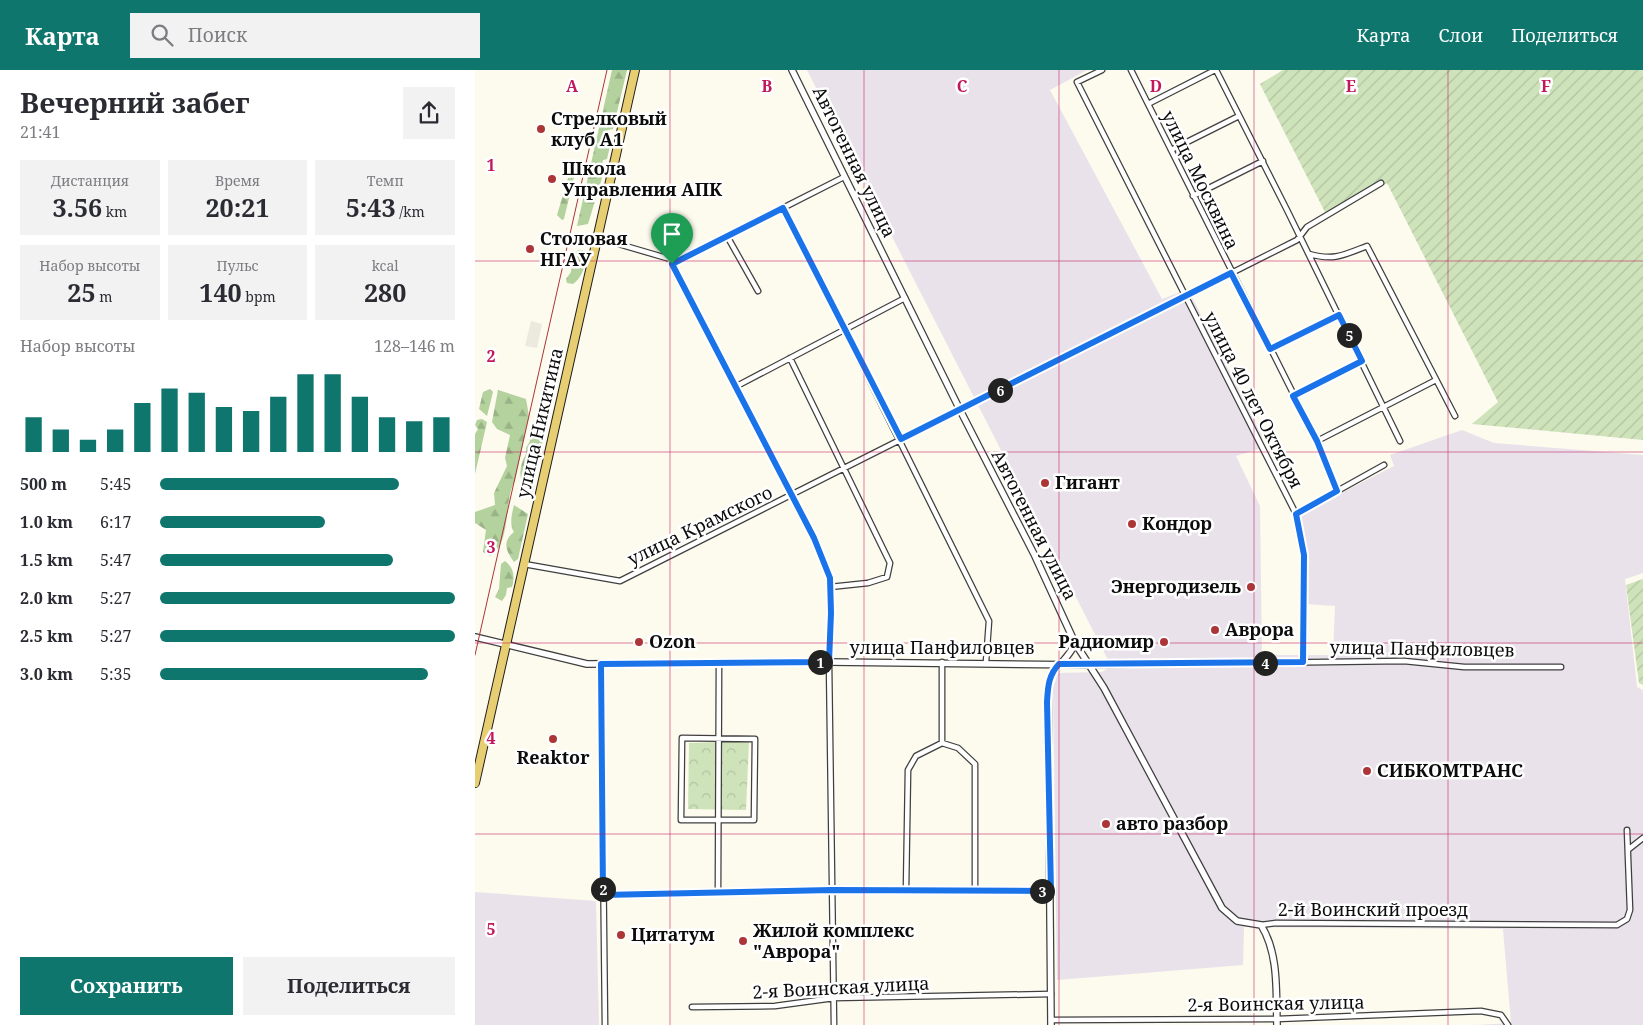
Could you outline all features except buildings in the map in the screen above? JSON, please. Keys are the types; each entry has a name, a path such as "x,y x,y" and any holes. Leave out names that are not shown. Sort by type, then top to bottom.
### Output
{"main road":[{"name":"улица Никитина","path":"475,783 635,70"}],"street":[{"name":"Автогенная улица","path":"793,70 960,410 1035,556 1075,643 1104,688 1222,908 1237,921 1261,926"},
{"name":"улица 40 лет Октября","path":"1102,70 1077,82 1296,514 1304,555 1303,662"},
{"name":"улица Москвина","path":"1131,70 1231,273 1317,441 1337,491"},
{"path":"1148,104 1216,70 1263,161 1400,441"},
{"path":"1171,150 1239,116"},
{"path":"1193,196 1263,161"},
{"path":"672,264 844,177"},
{"name":"улица Крамского","path":"524,564 620,581 1297,240 1307,227 1381,183"},
{"path":"783,208 901,439 989,621 986,662"},
{"path":"727,236 758,291"},
{"path":"598,238 670,259 814,538 830,578 829,662 834,1025"},
{"path":"1309,254 1323,258 1337,257 1367,246 1455,416"},
{"path":"735,387 905,298"},
{"path":"1270,349 1339,315"},
{"path":"790,358 890,563 887,577 868,583 830,587"},
{"path":"1293,396 1362,361"},
{"path":"1317,441 1436,380"},
{"path":"1296,514 1384,465"},
{"name":"улица Панфиловцев","path":"475,637 587,664 986,662 1089,665 1404,661 1464,667 1561,667"},
{"path":"1051,1022 1048,688 1053,671 1069,655 1075,643"},
{"path":"942,662 942,743"},
{"path":"718,893 719,663"},
{"path":"601,664 605,1025"},
{"path":"681,738 719,739 755,739 754,820 681,820 681,738"},
{"path":"906,890 908,770 916,756 942,743 958,748 975,764 975,890"},
{"name":"2-й Воинский проезд","path":"1261,926 1276,923 1617,925 1627,919 1630,910 1627,830"},
{"path":"1629,849 1643,838"},
{"path":"603,895 832,890 1051,891"},
{"path":"1261,926 1269,938 1273,956 1277,1022"},
{"name":"2-я Воинская улица","path":"692,1007 775,1006 834,998 1051,994"},
{"name":"2-я Воинская улица","path":"1051,1022 1277,1022 1481,1011 1501,1015 1508,1025"}],"shaded area":[{"path":"807,70 1087,70 1050,90 1162,299 1188,289 1262,436 1262,448 1236,456 1260,506 1262,655 1333,655 1335,606 1306,604 1307,564 1298,515 1394,466 1390,455 1462,430 1494,443 1643,455 1643,573 1625,579 1637,687 1643,690 1643,1025 1477,1025 1511,1023 1503,929 1244,927 1243,965 1057,980 1053,688 1058,673 1102,672 1108,668 1107,658"},
{"path":"531,321 542,324 537,348 525,346"},
{"path":"475,892 596,901 599,1025 475,1025"}],"green space":[{"path":"612,70 627,70 613,129 608,130 604,135 610,146 607,159 603,160 602,164 605,168 588,224 577,226"},
{"path":"1283,70 1643,70 1643,440 1472,424 1498,402 1387,183 1327,216 1260,84"},
{"path":"574,177 564,219 562,220 557,215 568,178"},
{"path":"578,250 583,250 585,254 584,269 573,284 567,283 566,279 571,272 572,257"},
{"path":"490,389 493,392 487,416 479,409 483,392"},
{"path":"498,390 526,399 529,416 515,481 511,489 504,532 497,550 490,556 483,552 486,530 475,523 475,512 495,505 494,493 507,466 505,458 510,435 497,429 492,422"},
{"path":"482,419 487,422 475,474 475,434 478,429 475,425 477,420"},
{"path":"540,425 545,428 541,450 535,464 534,490 524,487 521,479 521,470 526,448 530,441 531,429"},
{"path":"514,505 528,514 518,559 514,562 507,551 506,543 514,532 511,522"},
{"path":"505,561 512,569 513,579 512,587 507,588 506,595 502,601 495,597 499,589 501,564"},
{"path":"1643,579 1643,685 1639,683 1626,585"},
{"path":"749,741 746,810 688,809 689,743"}],"tram line":[{"path":"475,655 607,70"}],"place":[{"name":"Стрелковый клуб А1","path":"541,129"},
{"name":"Школа Управления АПК","path":"552,179"},
{"name":"Столовая НГАУ","path":"530,249"},
{"name":"Гигант","path":"1045,483"},
{"name":"Кондор","path":"1132,524"},
{"name":"Энергодизель","path":"1251,587"},
{"name":"Аврора","path":"1215,630"},
{"name":"Ozon","path":"639,642"},
{"name":"Радиомир","path":"1164,642"},
{"name":"Reaktor","path":"553,739"},
{"name":"СИБКОМТРАНС","path":"1367,771"},
{"name":"авто разбор","path":"1106,824"},
{"name":"Цитатум","path":"621,935"},
{"name":"Жилой комплекс \"Аврора\"","path":"743,941"}],"route":[{"path":"783,208 901,439 1231,273 1270,349 1339,315 1362,361 1293,396 1317,441 1337,491 1296,514 1304,555 1303,662 1059,664 1049,680 1047,702 1051,891 832,890 603,895 601,664 829,662 830,578 814,538 672,264 783,208"}]}
